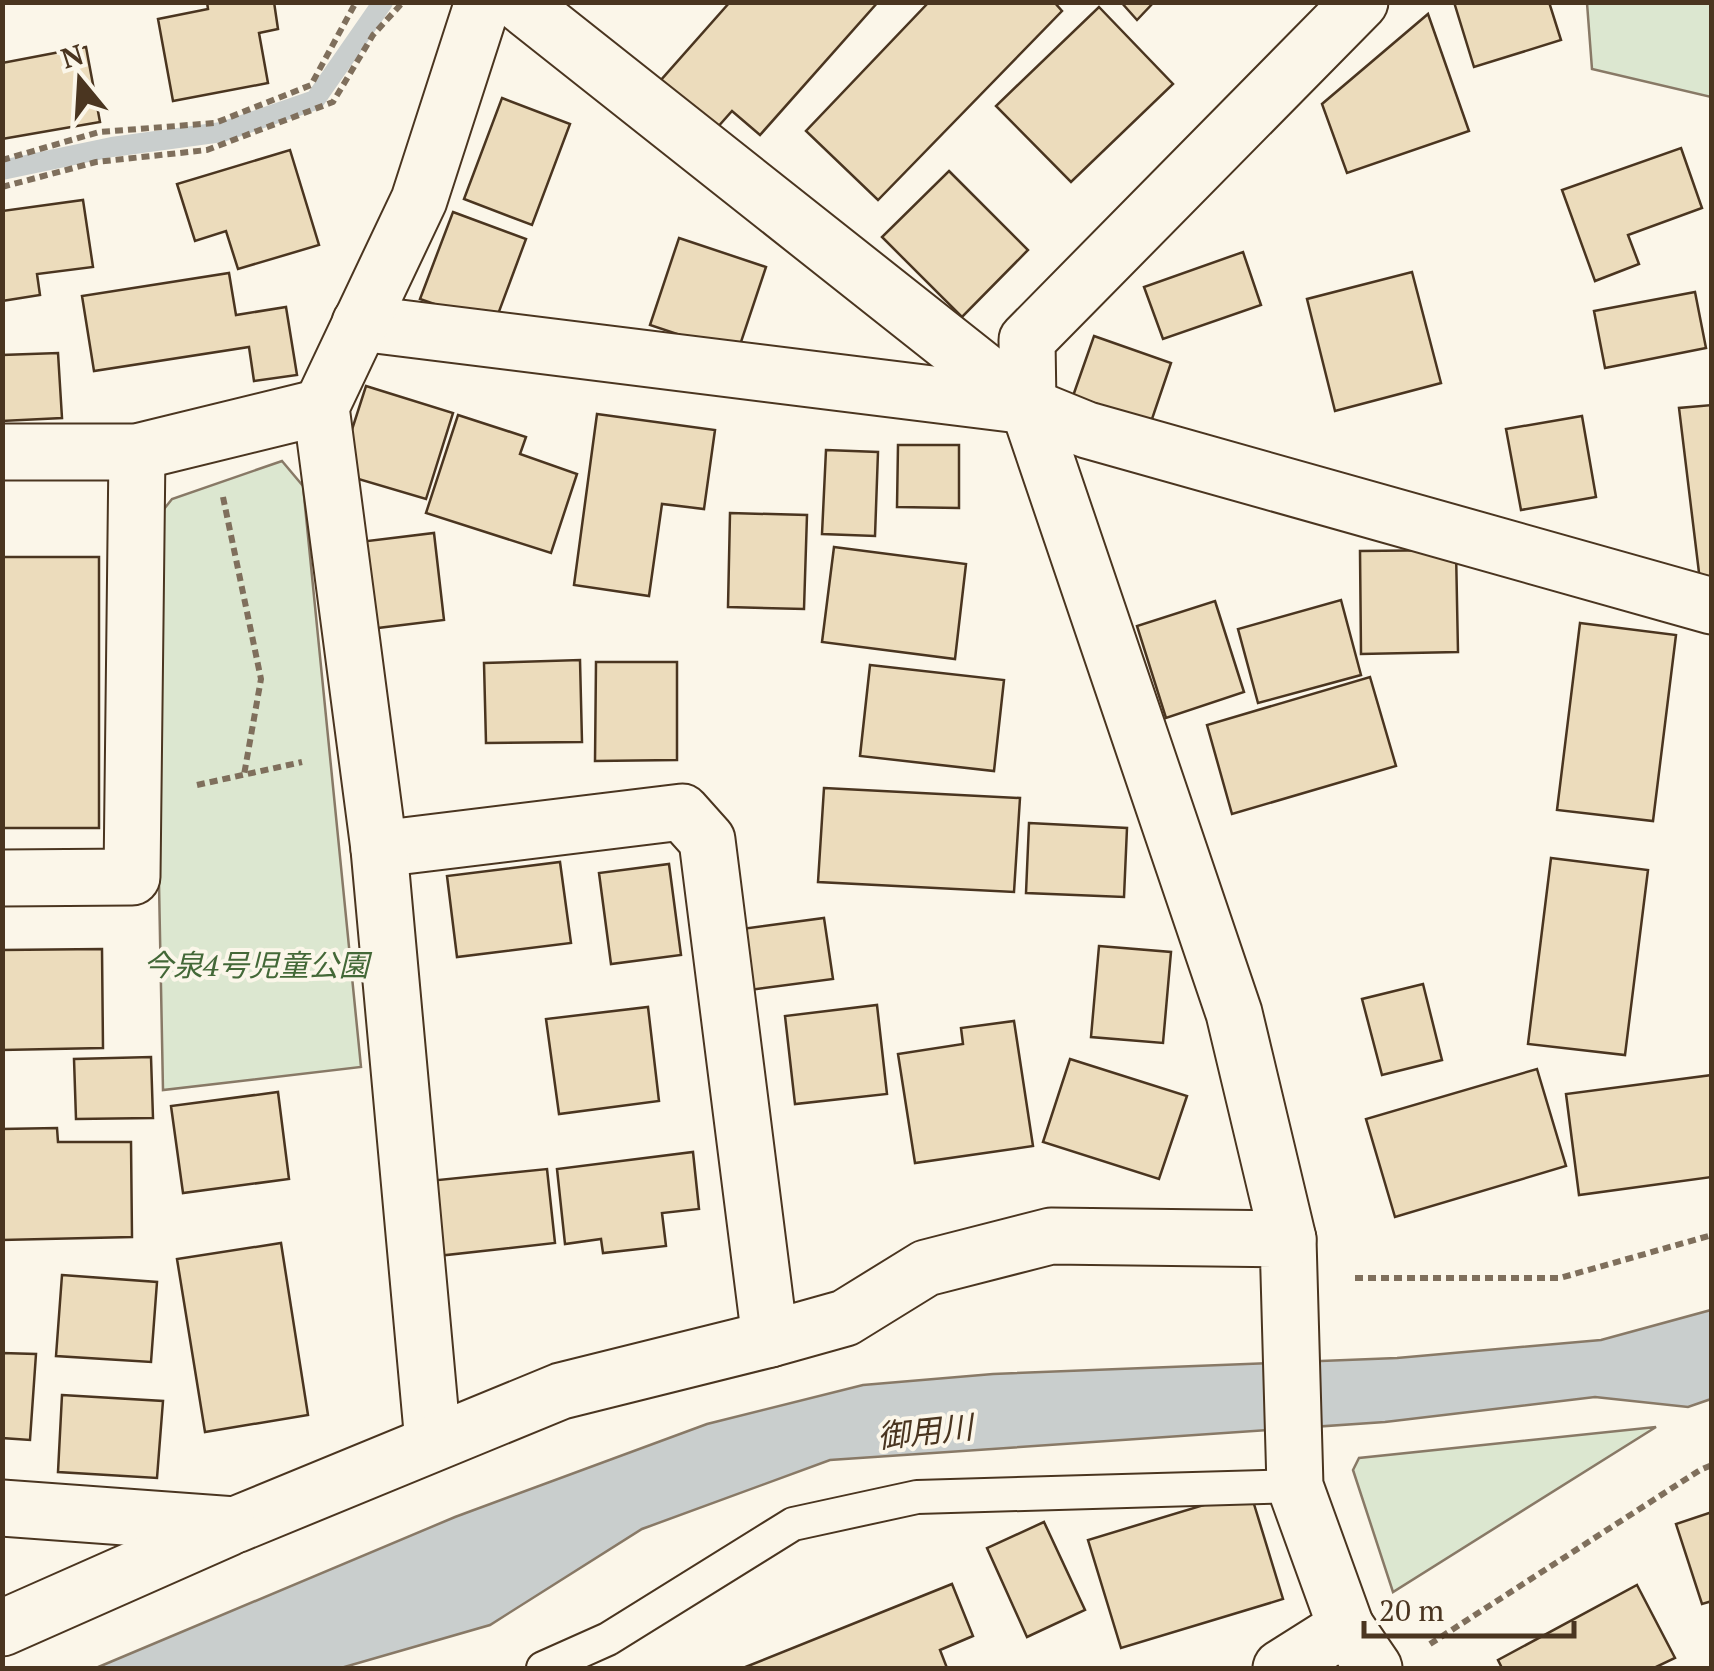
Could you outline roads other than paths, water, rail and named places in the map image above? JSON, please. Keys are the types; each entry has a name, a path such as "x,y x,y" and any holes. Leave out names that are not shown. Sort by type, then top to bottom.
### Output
{"street":[{"path":"433,1442 379,849 321,407 419,200 483,2"},
{"path":"518,2 1028,406"},
{"path":"1281,1668 1360,1648 1294,1486 1288,1259 1234,1013 1028,406 1027,340 1360,2"},
{"path":"360,323 1028,406 1087,430 1712,606"},
{"path":"2,452 137,452 321,407"},
{"path":"2,878 132,877 137,452"},
{"path":"379,849 682,812 707,840 770,1339"},
{"path":"2,1628 235,1525 561,1391 844,1318 926,1268 1051,1236 1288,1259"},
{"path":"2,1508 235,1525"}],"lane":[{"path":"544,1668 608,1639 793,1524 916,1497 1294,1486"}],"water":[{"name":"御用川","path":"1711,1310 1711,1399 1688,1407 1595,1397 1385,1422 830,1460 642,1529 490,1625 341,1668 96,1668 455,1517 707,1424 863,1385 993,1374 1397,1358 1601,1340"}],"waterway":[{"path":"2,170 112,147 222,132 315,100 383,2"}],"park label":[{"name":"今泉4号児童公園","path":"256,966"}]}
